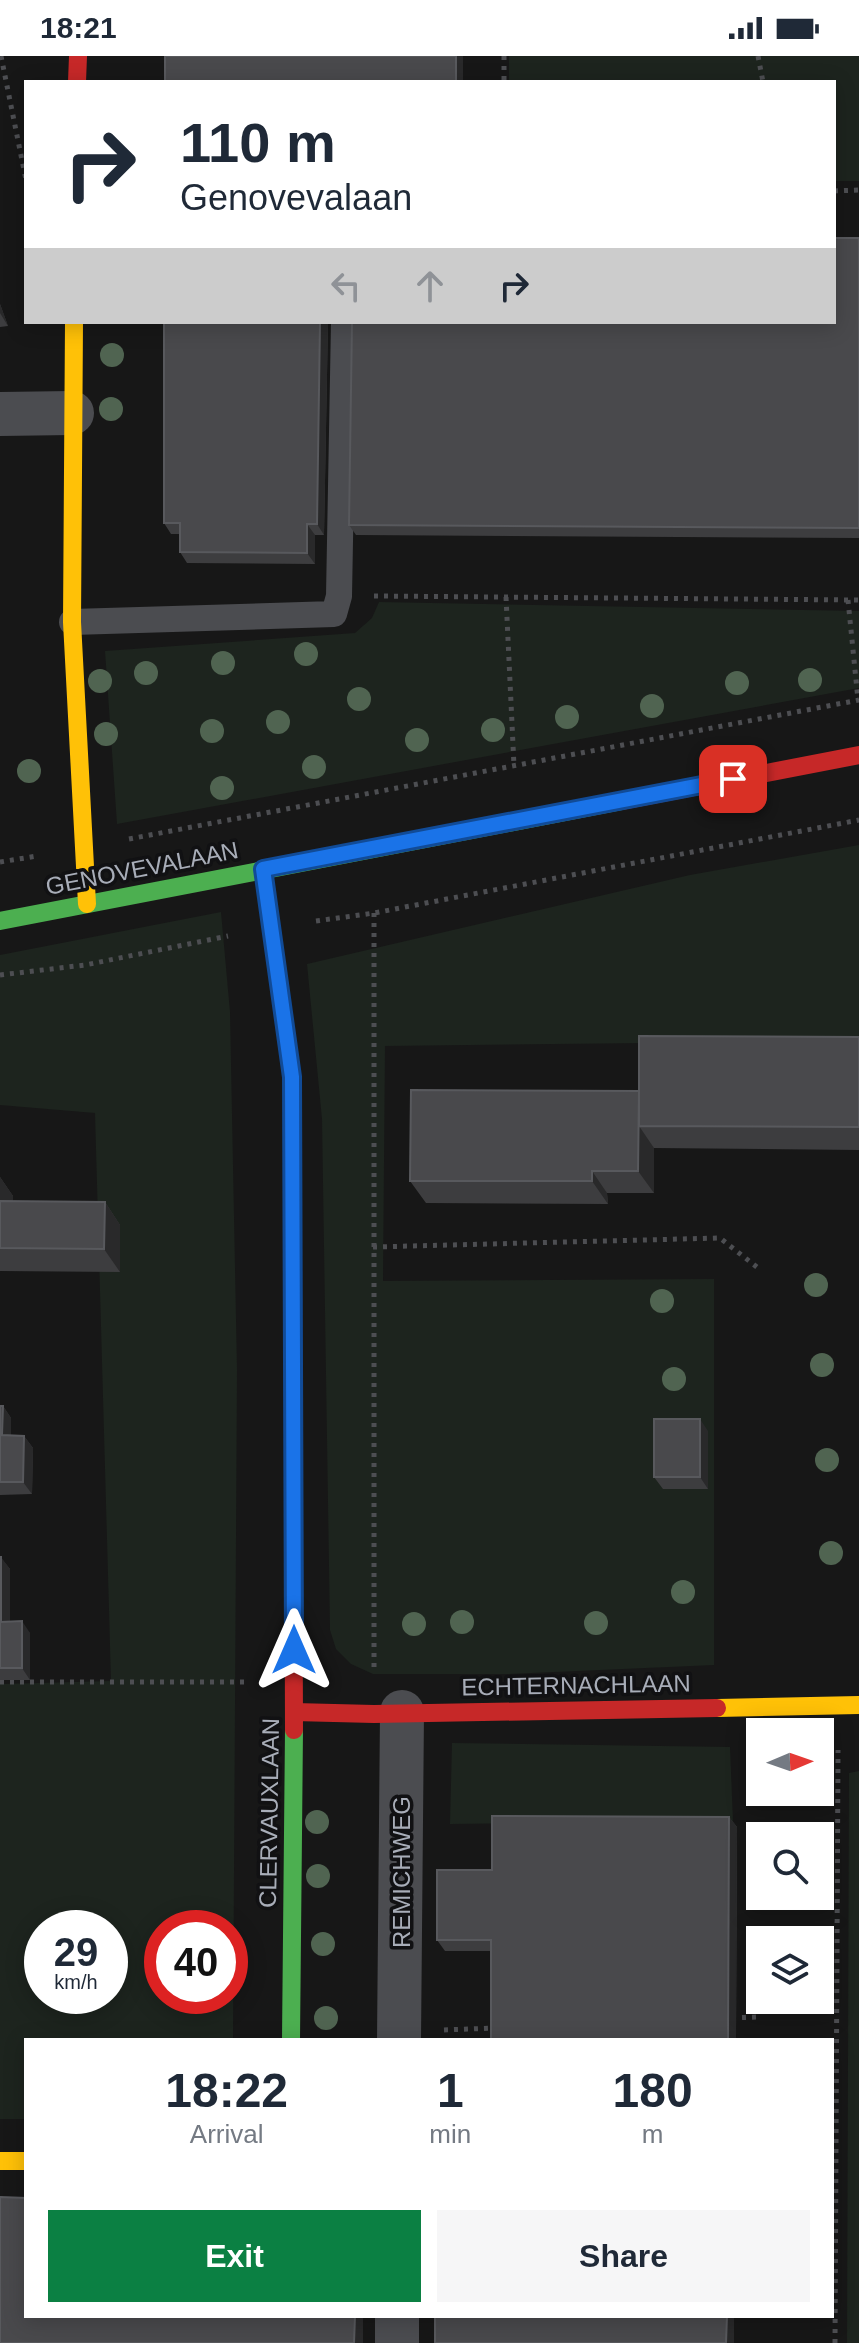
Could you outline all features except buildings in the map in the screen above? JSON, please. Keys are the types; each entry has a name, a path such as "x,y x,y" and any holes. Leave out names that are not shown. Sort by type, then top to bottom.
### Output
{"street":[{"path":"77,80 78,56"},
{"path":"74,324 72,622 87,904"},
{"path":"0,414 72,413"},
{"name":"GENOVEVALAAN","path":"0,921 859,755"},
{"name":"CLERVAUXLAAN","path":"263,869 292,1077 294,1712 291,2038"},
{"name":"ECHTERNACHLAAN","path":"294,1712 859,1705"},
{"name":"REMICHWEG","path":"388,1713 399,2036"},
{"path":"0,2161 24,2161"},
{"path":"397,2318 397,2343"}],"lane":[{"path":"72,622 334,614 339,596 344,324"}],"path":[{"path":"1,56 24,170"},
{"path":"504,56 504,80"},
{"path":"758,56 763,80"},
{"path":"836,191 859,190"},
{"path":"339,596 859,600"},
{"path":"506,597 514,766"},
{"path":"848,600 859,700"},
{"name":"GENOVEVALAAN","path":"0,862 859,700"},
{"path":"0,975 85,965 270,928 374,913 859,820"},
{"path":"374,913 373,1247 388,1713"},
{"path":"373,1247 720,1238 758,1268"},
{"path":"0,1682 294,1682"},
{"path":"835,2343 838,1705"},
{"path":"731,2018 757,2017"},
{"path":"399,2036 496,2028"}],"shaded area":[{"path":"509,56 859,56 859,181 836,181 836,80 509,80"},
{"path":"379,602 859,611 859,688 117,824 105,651 355,633 372,618"},
{"path":"859,845 859,1036 648,1043 385,1046 383,1281 714,1279 714,1665 509,1674 373,1674 351,1664 336,1649 330,1630 322,1119 307,964 690,875"},
{"path":"221,912 230,1012 237,1370 234,1910 144,1910 144,2014 233,2014 233,2038 24,2038 24,2119 0,2119 0,1684 111,1681 95,1113 0,1105 0,955"},
{"path":"452,1743 730,1747 733,1821 450,1824"},
{"path":"859,1771 859,2343 847,2343 849,1773"}],"traffic: fast":[{"path":"0,921 622,801"},
{"path":"263,869 292,1077 293,1392"},
{"path":"291,2038 294,1730"}],"traffic: slow":[{"path":"74,324 72,622 87,904"},
{"path":"717,1708 859,1705"},
{"path":"0,2161 24,2161"}],"traffic: jam":[{"path":"77,80 78,56"},
{"path":"622,801 859,755"},
{"path":"293,1392 294,1730"},
{"path":"294,1712 374,1714 717,1708"}],"route":[{"path":"294,1650 292,1077 263,869 733,779"}]}
